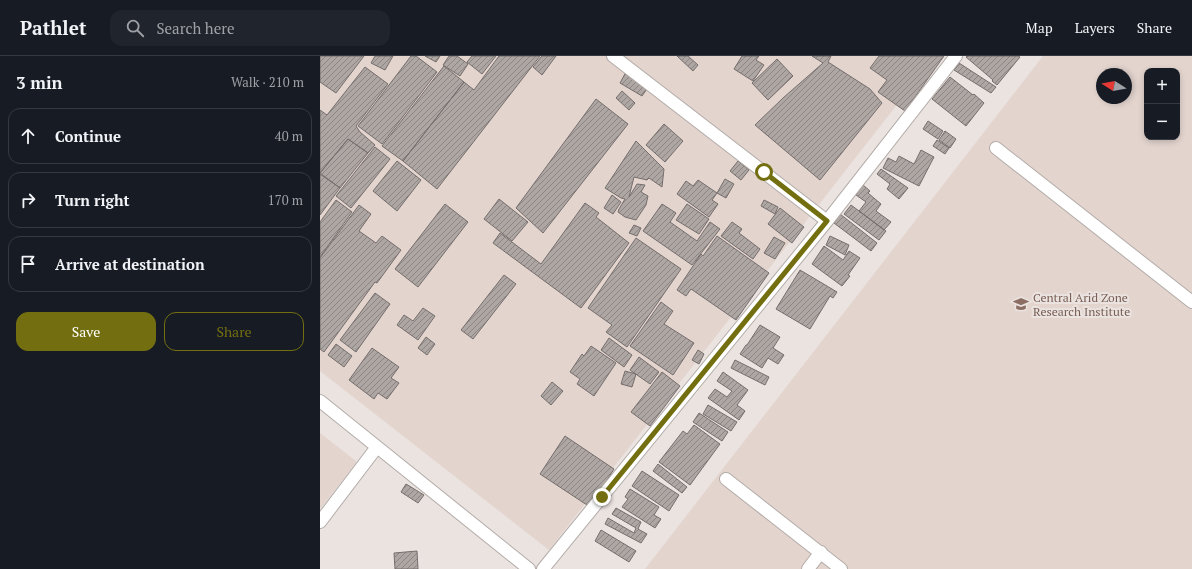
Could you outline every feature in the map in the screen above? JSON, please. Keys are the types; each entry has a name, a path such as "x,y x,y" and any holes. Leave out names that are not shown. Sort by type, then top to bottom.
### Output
{"street":[{"path":"613,56 827,221"},
{"path":"543,569 827,221 956,56"},
{"path":"996,148 1192,302"},
{"path":"320,401 528,569"},
{"path":"320,522 377,447"},
{"path":"726,479 841,569"},
{"path":"808,569 821,552"}],"shaded area":[{"path":"320,56 935,56 549,550 320,371"},
{"name":"Central Arid Zone Research Institute","path":"1043,56 1192,56 1192,569 645,569"},
{"path":"320,433 357,462 320,509"}],"building":[{"path":"320,56 364,56 336,93 320,82"},
{"path":"375,56 393,56 385,70 371,63"},
{"path":"411,56 416,56 437,72 382,144 358,126"},
{"path":"425,56 440,56 436,62"},
{"path":"449,56 457,56 468,64 460,76 443,65"},
{"path":"472,56 496,56 482,74 467,62"},
{"path":"499,56 540,56 437,189 403,161 464,82 474,90"},
{"path":"542,56 556,56 542,75 533,67"},
{"path":"677,56 688,56 698,65 693,71"},
{"path":"742,56 759,56 756,60 764,65 753,81 734,69"},
{"path":"812,56 831,56 828,62 870,89 882,103 820,180 755,125 823,63"},
{"path":"879,56 944,56 905,111 878,92 887,80 870,68"},
{"path":"966,57 1020,57 997,85"},
{"path":"777,59 793,76 768,100 752,83"},
{"path":"959,63 996,87 991,93 954,70"},
{"path":"444,66 464,82 403,161 382,146"},
{"path":"365,67 388,84 356,126 360,132 375,145 368,153 348,139 320,173 320,110 327,115"},
{"path":"626,72 649,86 642,96 620,83"},
{"path":"950,77 984,103 966,126 932,99"},
{"path":"622,91 635,103 629,110 616,98"},
{"path":"596,99 628,124 543,233 516,208"},
{"path":"928,121 943,131 938,139 923,129"},
{"path":"664,124 683,141 665,162 646,145"},
{"path":"945,131 956,139 950,148 939,140"},
{"path":"348,139 368,153 340,188 320,173"},
{"path":"937,140 949,148 945,154 933,146"},
{"path":"636,141 664,169 662,187 649,178 647,180 634,177 629,197 637,184 645,185 641,192 648,196 646,205 636,220 625,217 618,212 625,199 605,188"},
{"path":"375,147 390,159 351,208 336,196"},
{"path":"921,150 934,157 919,186 883,168 888,158 896,162 899,156 914,164"},
{"path":"397,161 421,180 397,211 373,191"},
{"path":"738,161 749,170 741,180 730,171"},
{"path":"881,169 908,188 899,199 887,189 890,184 877,174"},
{"path":"320,174 340,188 320,215"},
{"path":"725,179 734,184 726,198 717,193"},
{"path":"698,180 717,193 712,200 718,204 709,217 677,194 686,181 693,186"},
{"path":"863,185 870,191 868,193 881,204 876,211 891,222 884,230 859,211 866,202 856,195"},
{"path":"612,195 621,202 613,214 604,208"},
{"path":"499,199 528,222 512,241 484,219"},
{"path":"336,200 352,212 320,257 320,222"},
{"path":"764,200 778,207 775,214 761,206"},
{"path":"585,203 599,213 596,217 629,243 581,308 493,243 500,233 541,264"},
{"path":"445,204 468,222 418,287 395,269"},
{"path":"662,204 676,213 670,222 697,241 710,222 720,229 692,265 643,231"},
{"path":"687,204 709,219 699,234 676,220"},
{"path":"359,205 371,214 359,231 376,243 382,236 401,250 377,283 375,282 324,352 320,349 320,258"},
{"path":"851,205 886,231 879,240 844,214"},
{"path":"780,208 804,227 792,243 768,224"},
{"path":"840,214 877,243 871,251 834,223"},
{"path":"732,222 742,229 739,233 760,249 753,259 721,236"},
{"path":"634,225 641,228 637,236 629,233"},
{"path":"717,236 769,273 736,320 691,289 686,296 677,290 701,254 703,256"},
{"path":"830,236 849,245 845,255 826,245"},
{"path":"774,237 785,243 775,259 764,253"},
{"path":"636,238 681,269 627,347 606,332 612,325 588,308"},
{"path":"824,246 843,260 849,251 860,258 848,275 850,276 842,286 812,264"},
{"path":"800,270 837,292 833,298 830,296 810,329 776,309"},
{"path":"504,275 516,284 473,339 461,330"},
{"path":"375,293 390,304 356,352 340,340"},
{"path":"661,302 673,311 664,324 694,343 673,375 630,346"},
{"path":"423,308 435,316 418,340 397,325 404,315 413,321"},
{"path":"760,325 780,337 773,348 784,355 778,364 768,358 762,368 740,354"},
{"path":"426,337 435,344 427,355 418,348"},
{"path":"609,338 632,355 624,367 601,350"},
{"path":"336,344 352,356 344,367 328,355"},
{"path":"591,346 616,363 594,396 577,384 580,379 570,372 582,354 584,356"},
{"path":"372,348 399,367 391,378 399,383 387,399 378,393 374,399 349,380"},
{"path":"698,350 704,354 699,364 692,360"},
{"path":"639,357 659,372 650,384 630,370"},
{"path":"735,360 769,377 765,385 731,368"},
{"path":"625,371 636,374 632,387 621,384"},
{"path":"662,372 680,386 650,426 631,412"},
{"path":"723,372 748,390 737,405 745,411 739,420 708,398 715,389 727,397 732,391 717,381"},
{"path":"552,382 563,391 551,405 541,396"},
{"path":"708,405 737,422 731,431 703,414"},
{"path":"699,413 728,432 722,441 693,422"},
{"path":"694,425 720,444 690,485 659,462 683,431 687,434"},
{"path":"565,436 614,469 590,507 540,474"},
{"path":"658,464 687,487 682,493 653,471"},
{"path":"642,471 679,495 669,511 632,486"},
{"path":"406,484 424,495 418,503 401,492"},
{"path":"630,489 659,507 654,515 661,519 655,528 622,507 628,499 625,497"},
{"path":"616,508 641,522 638,529 647,534 641,543 605,524 608,518 634,533 636,528 612,514"},
{"path":"601,530 636,551 629,562 595,541"},
{"path":"417,551 418,569 395,569 394,553"}],"place":[{"name":"Central Arid Zone Research Institute","path":"1021,304"}],"route":[{"path":"602,497 827,221 764,172"}]}
